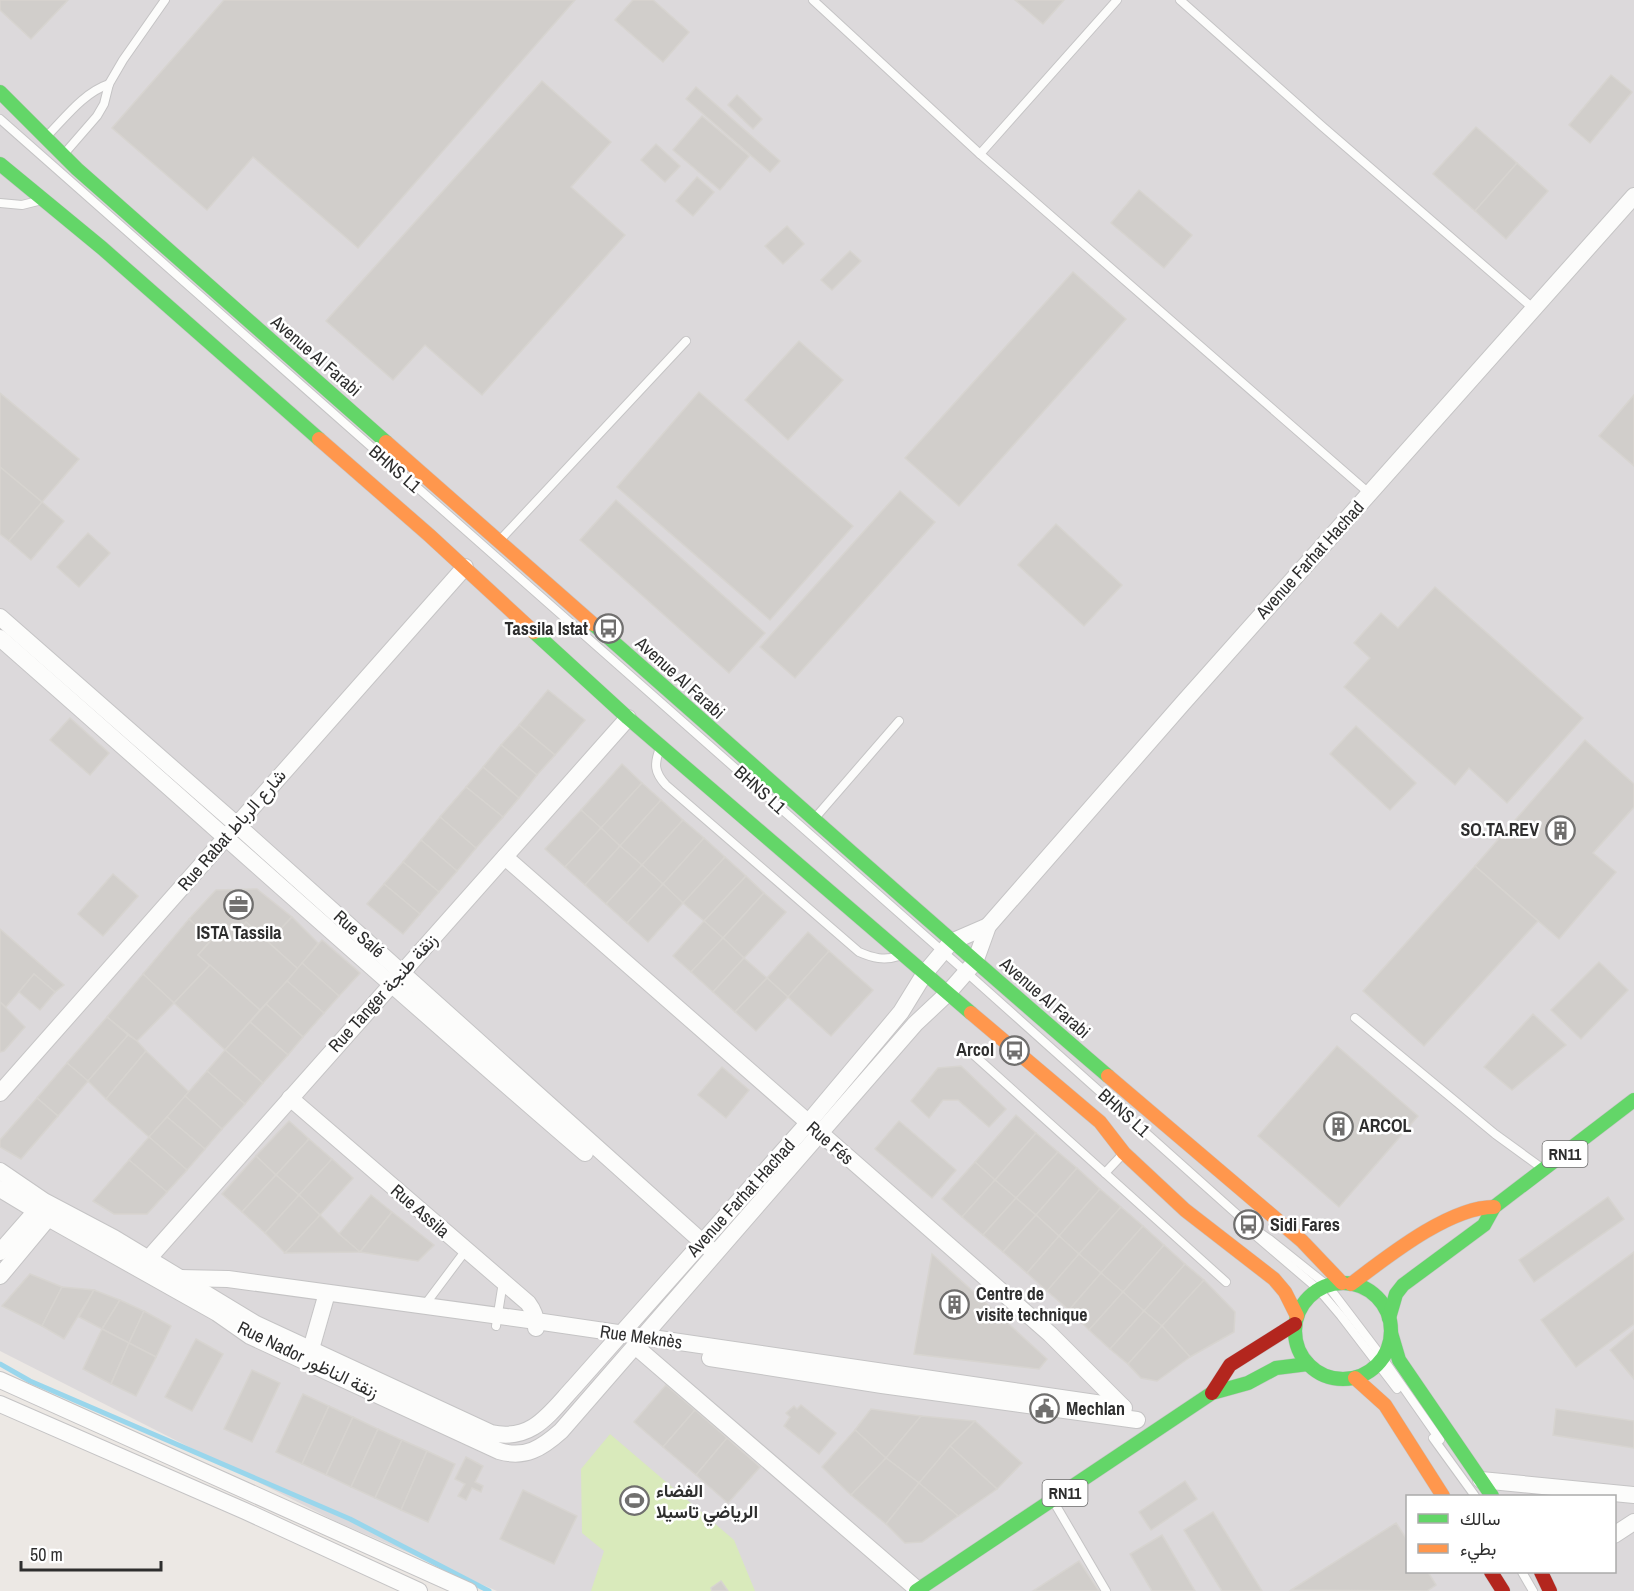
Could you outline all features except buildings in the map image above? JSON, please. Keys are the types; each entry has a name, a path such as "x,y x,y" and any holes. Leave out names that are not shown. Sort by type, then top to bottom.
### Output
{"street":[{"name":"Avenue Al Farabi","path":"0,92 62,156 814,819 968,970 1302,1241 1346,1284"},
{"path":"0,164 102,248 465,567 628,718 902,955 1100,1122 1124,1153 1185,1210 1274,1279 1285,1292 1296,1320 1295,1336 1299,1351 1308,1364 1320,1374 1332,1378 1355,1378 1371,1371 1380,1360"},
{"name":"Avenue Farhat Hachad","path":"543,1422 699,1245 948,993 968,970 988,926 1634,196"},
{"name":"Rue Rabat شارع الرباط","path":"0,1093 465,567"},
{"name":"Rue Salé","path":"0,617 396,979 713,1257"},
{"name":"Rue Salé","path":"0,638 232,831"},
{"name":"Rue Tanger زنقة طنجة","path":"143,1264 628,718"},
{"name":"Rue Fés","path":"505,857 1050,1334 1150,1434"},
{"name":"Avenue Farhat Hachad","path":"561,1431 713,1257 901,1012 925,973 946,949 988,926"},
{"name":"Rue Assila","path":"290,1098 528,1303 536,1326"},
{"name":"RN11","path":"1389,1318 1396,1294 1402,1285 1484,1225 1494,1207 1634,1100"},
{"name":"Rue Nador زنقة الناظور","path":"0,1171 46,1209"},
{"name":"Rue Nador زنقة الناظور","path":"0,1189 46,1209 180,1285 250,1336 499,1451 514,1454 530,1453 561,1431"},
{"name":"RN11","path":"1346,1284 1453,1217 1478,1207 1494,1207"},
{"path":"0,1252 46,1209"},
{"path":"0,1276 46,1209"},
{"name":"Rue Nador زنقة الناظور","path":"143,1264 157,1280 180,1285"},
{"name":"Rue Meknès","path":"180,1285 228,1279 325,1298 617,1338 882,1385 1137,1420"},
{"name":"RN11","path":"1212,1393 1230,1365 1296,1320 1305,1302 1323,1288 1346,1284 1359,1286 1372,1293 1383,1304 1389,1318 1391,1333 1380,1360"},
{"name":"Rue Meknès","path":"180,1285 199,1289 424,1306 496,1321"},
{"name":"Rue Nador زنقة الناظور","path":"199,1289 256,1324 491,1433 514,1435 543,1422"},
{"path":"311,1349 325,1298"},
{"path":"1391,1333 1399,1360 1480,1488 1634,1495"},
{"path":"639,1342 917,1591"},
{"name":"Rue Meknès","path":"639,1342 1123,1407"},
{"name":"RN11","path":"917,1591 1212,1393 1248,1383 1276,1368 1308,1364"},
{"path":"1355,1378 1385,1405 1442,1495"},
{"path":"0,1380 470,1591"},
{"path":"0,1404 245,1511 419,1591"},
{"path":"1616,1533 1634,1522"},
{"path":"1492,1573 1503,1591"}],"lane":[{"path":"62,156 97,116 104,104 109,84 165,0"},
{"path":"813,0 980,154 1370,494"},
{"path":"980,154 1117,0"},
{"path":"1180,0 1323,128 1534,309"},
{"path":"45,139 81,101 98,88 109,84"},
{"name":"BHNS L1","path":"0,119 946,949"},
{"name":"BHNS L1","path":"0,124 946,949"},
{"path":"0,202 22,205 43,199"},
{"path":"499,542 687,341"},
{"path":"814,819 899,721"},
{"path":"661,745 655,762 656,772 674,792 859,952 874,958 886,959 902,955"},
{"name":"BHNS L1","path":"968,970 1249,1225 1269,1239 1323,1288 1341,1316 1380,1360 1480,1488"},
{"path":"1355,1018 1495,1134 1544,1170"},
{"path":"965,1047 1226,1282"},
{"path":"1105,1173 1124,1153"},
{"path":"424,1306 466,1250"},
{"path":"496,1321 503,1281"},
{"name":"BHNS L1","path":"1380,1360 1474,1495"},
{"path":"1053,1501 1106,1591"},
{"path":"1524,1573 1544,1583"},
{"path":"1530,1573 1544,1583"},
{"path":"939,1575 939,1591"}],"shaded area":[{"path":"0,0 1634,0 1634,1591 497,1591 335,1521 0,1351"}],"green space":[{"name":"الفضاء الرياضي تاسيلا","path":"610,1434 734,1540 755,1591 591,1591 604,1551 582,1533 581,1469"}],"waterway":[{"path":"0,1364 30,1381 350,1519 489,1591"}],"traffic: fast":[{"path":"0,92 77,169 386,442"},
{"path":"0,164 102,248 319,439"},
{"path":"593,624 1108,1076"},
{"path":"534,632 628,718 971,1013"},
{"path":"1389,1318 1396,1294 1403,1285 1484,1225 1494,1207 1634,1100"},
{"path":"1343,1283 1361,1287 1377,1297 1387,1313 1391,1331 1387,1349 1377,1365 1361,1375 1343,1379 1325,1375 1309,1365 1299,1349 1295,1331 1299,1313 1309,1297 1325,1287 1343,1283"},
{"path":"1391,1333 1399,1360 1491,1495"},
{"path":"916,1591 1212,1393 1248,1383 1276,1368 1308,1364"}],"traffic: slow":[{"path":"319,439 429,535 534,632"},
{"path":"386,442 593,624"},
{"path":"971,1013 1100,1122 1124,1153 1185,1210 1274,1279 1285,1292 1297,1316"},
{"path":"1108,1076 1302,1241 1342,1283"},
{"path":"1351,1284 1400,1248 1438,1224 1476,1209 1494,1207"},
{"path":"1355,1378 1385,1405 1442,1495"}],"traffic: jam":[{"path":"1212,1393 1230,1365 1295,1324"},
{"path":"1492,1573 1503,1591"},
{"path":"1541,1573 1550,1591"}],"place":[{"name":"Tassila Istat","path":"609,629"},
{"name":"SO.TA.REV","path":"1560,830"},
{"name":"ISTA Tassila","path":"239,904"},
{"name":"Arcol","path":"1015,1050"},
{"name":"ARCOL","path":"1338,1126"},
{"name":"Sidi Fares","path":"1249,1225"},
{"name":"Centre de visite technique","path":"955,1304"},
{"name":"Mechlan","path":"1045,1409"},
{"name":"الفضاء الرياضي تاسيلا","path":"635,1501"}]}
